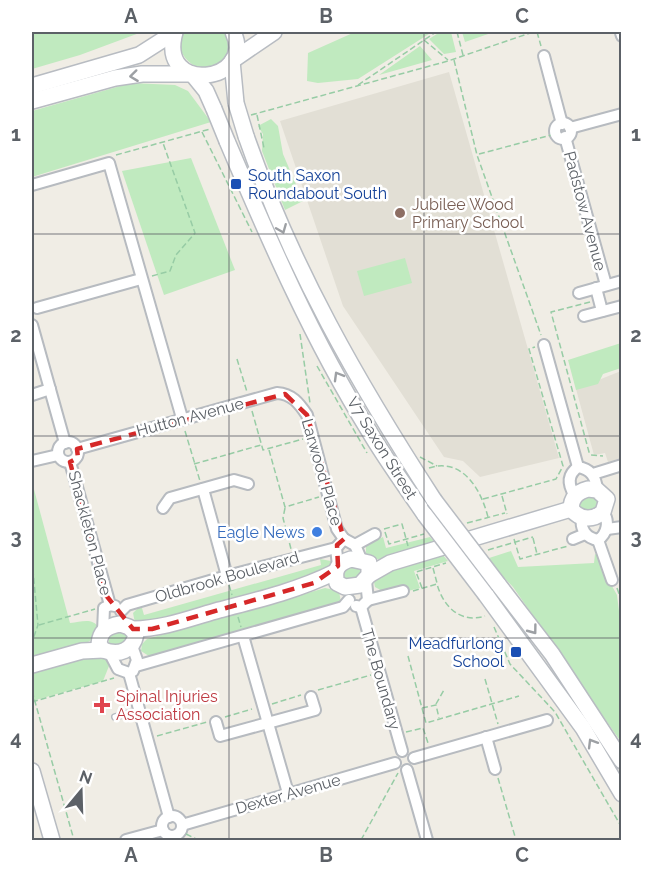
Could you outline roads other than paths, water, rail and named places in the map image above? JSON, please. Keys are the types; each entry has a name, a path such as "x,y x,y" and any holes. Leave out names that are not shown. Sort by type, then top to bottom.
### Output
{"street":[{"name":"V7 Saxon Street","path":"175,32 173,52 183,69 193,74 206,91 271,245 321,347 369,431 425,515 583,728 621,794"},
{"path":"32,86 139,55 175,32"},
{"name":"V7 Saxon Street","path":"233,32 236,48 232,60 236,103 246,136 286,239 336,341 434,500 552,654 621,761"},
{"path":"32,101 116,78 142,75 215,75 232,60 274,32"},
{"name":"Padstow Avenue","path":"544,56 601,287 600,306"},
{"name":"Padstow Avenue","path":"563,131 621,114"},
{"path":"32,185 109,160 182,418"},
{"path":"32,320 36,316 34,305 141,279"},
{"path":"579,293 621,281"},
{"path":"584,316 600,306 621,306"},
{"path":"32,325 65,443"},
{"path":"544,345 578,467"},
{"path":"32,394 50,389"},
{"name":"Hutton Avenue","path":"77,449 249,401 285,394 300,405"},
{"name":"Larwood Place","path":"300,405 307,415 337,530 340,544 341,582"},
{"path":"65,443 72,444 77,449 76,457 70,462 63,461 58,455 60,447 65,443"},
{"path":"32,461 58,455"},
{"name":"Shackleton Place","path":"70,462 110,605"},
{"path":"593,474 621,465"},
{"path":"598,540 604,536 607,529 607,499 593,474 587,468 578,467 572,472 569,480 576,508 585,534 598,540 612,580"},
{"path":"163,508 170,498 234,480 248,484"},
{"path":"557,481 569,480"},
{"path":"203,489 227,576"},
{"path":"576,508 588,489 607,499"},
{"path":"576,508 589,519 607,499"},
{"name":"Oldbrook Boulevard","path":"132,673 243,636 343,607 341,582 351,559 364,565 390,563 437,549 480,545 513,535 576,508"},
{"path":"607,529 621,527"},
{"path":"364,565 375,534"},
{"path":"571,543 585,534"},
{"name":"Larwood Place","path":"340,544 364,565"},
{"name":"Oldbrook Boulevard","path":"104,643 117,653 129,631 127,605 340,544"},
{"name":"Oldbrook Boulevard","path":"32,665 104,643 114,625 129,631 152,629 314,583 341,582 352,588 364,565"},
{"name":"The Boundary","path":"364,565 364,603 402,751"},
{"path":"341,582 364,603 403,591"},
{"path":"132,673 118,669 104,643 102,615 104,608 110,605 129,631 132,673 140,710 170,817"},
{"path":"243,636 288,793"},
{"path":"216,722 220,736 268,724 315,710 311,697"},
{"path":"414,758 547,720"},
{"path":"486,737 495,769"},
{"path":"414,758 410,753 402,751 397,755 427,840"},
{"path":"401,767 412,767 414,758"},
{"name":"Dexter Avenue","path":"178,833 288,793 401,767"},
{"path":"32,771 52,840"},
{"path":"170,817 178,819 178,833 169,836 163,830 163,823 170,817"},
{"path":"126,840 163,830"}],"lane":[{"path":"115,717 140,710"}],"place":[{"name":"South Saxon Roundabout South","path":"236,184"},
{"name":"Jubilee Wood Primary School","path":"400,213"},
{"name":"Eagle News","path":"317,532"},
{"name":"Meadfurlong School","path":"516,652"},
{"name":"Spinal Injuries Association","path":"102,705"}]}
